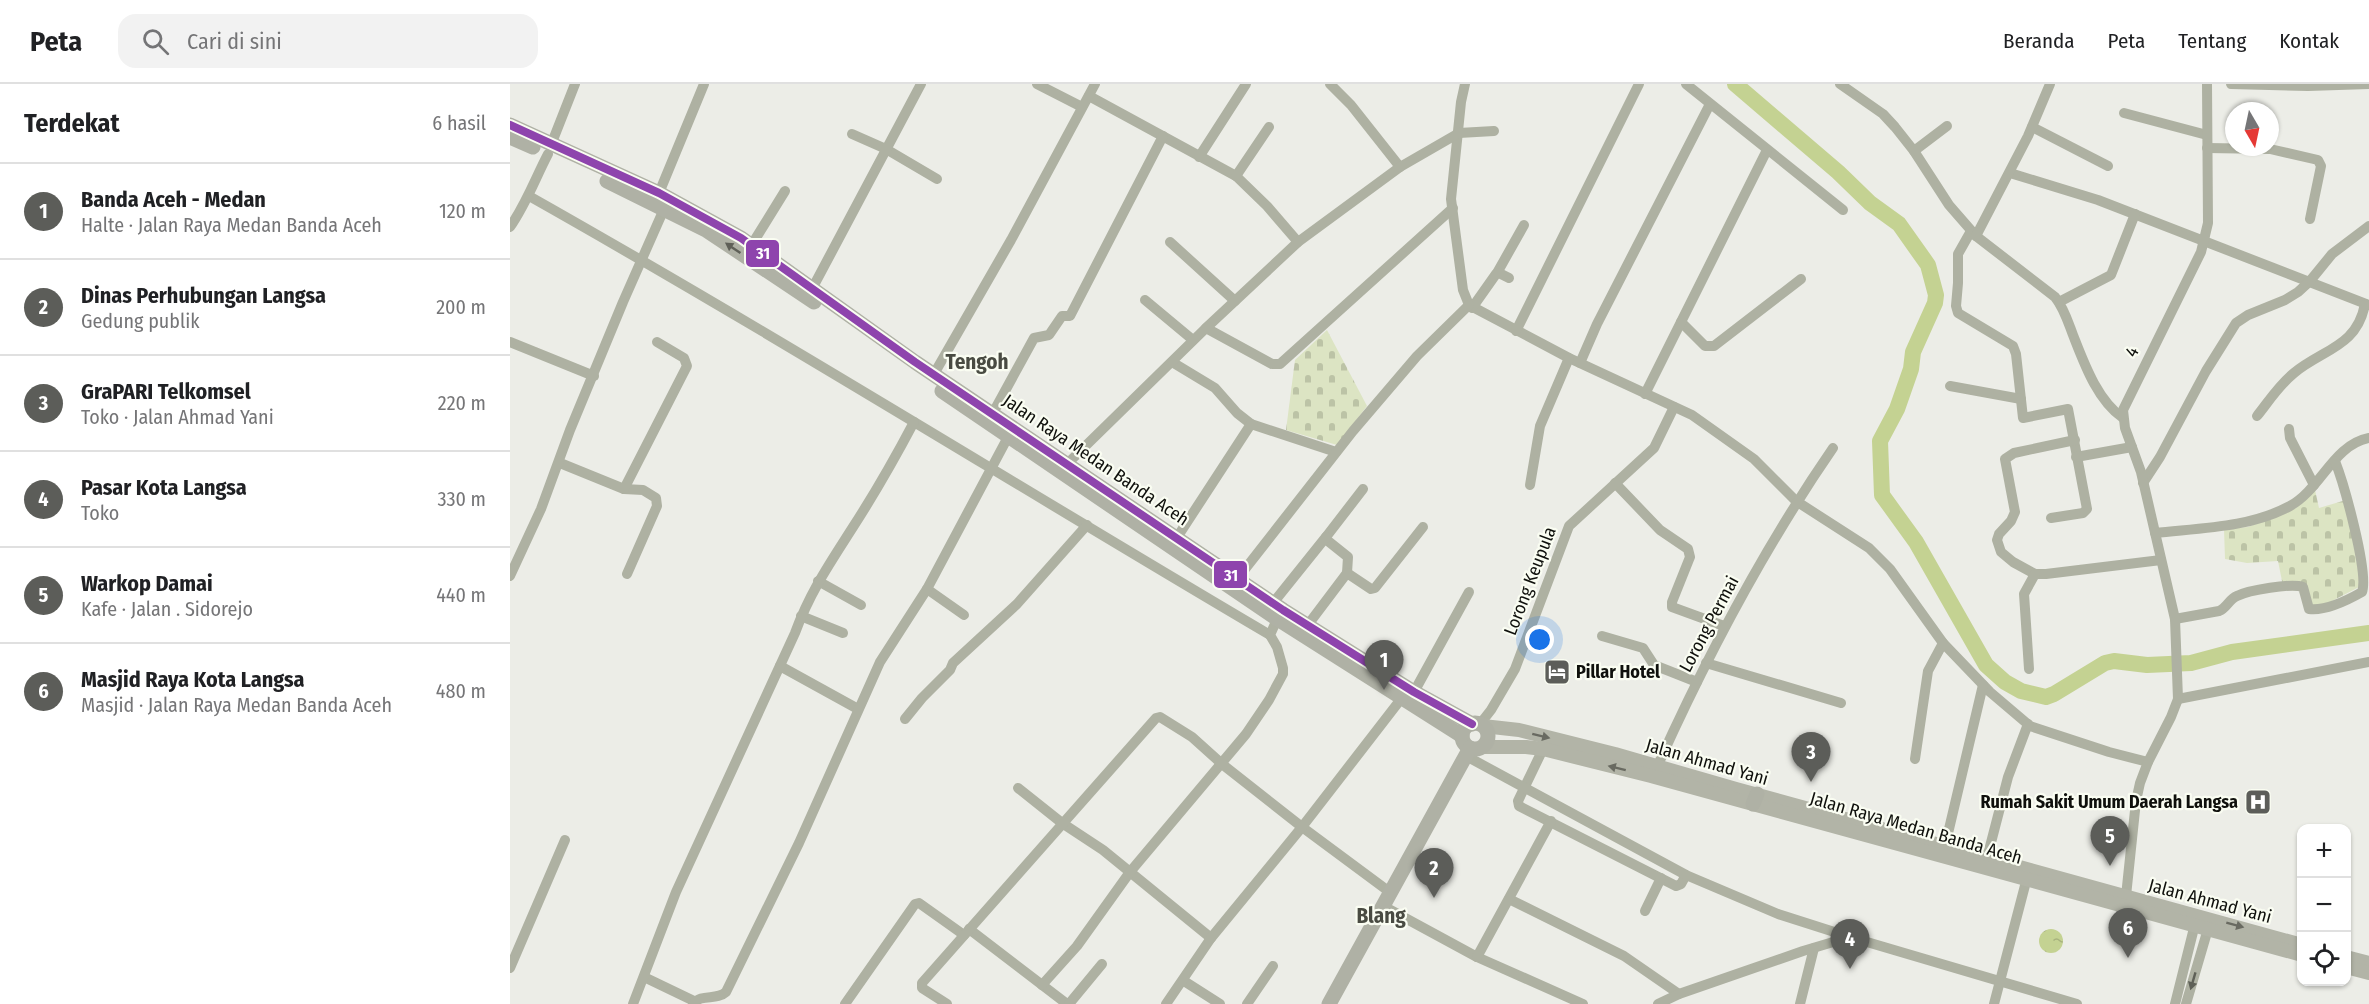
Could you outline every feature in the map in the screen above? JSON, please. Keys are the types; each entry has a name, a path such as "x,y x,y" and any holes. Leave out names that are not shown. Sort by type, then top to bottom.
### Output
{"highway":[{"name":"Jalan Raya Medan Banda Aceh","path":"510,126 549,149 640,191 664,209 706,230 913,366 934,374 1238,579 1277,610 1307,626 1407,696"},
{"name":"Jalan Raya Medan Banda Aceh","path":"510,137 549,149"},
{"name":"Jalan Raya Medan Banda Aceh","path":"640,191 659,193 752,246 1008,437 1473,737"},
{"path":"1329,1004 1473,737"}],"main road":[{"name":"Jalan Ahmad Yani","path":"1473,737 1519,730 1657,767 1755,799 1945,846 1987,858 2027,874 2126,896 2202,923 2297,944"},
{"name":"Jalan Raya Medan Banda Aceh","path":"1473,737 1543,749 1755,799 2202,923 2297,954"},
{"path":"2351,958 2369,963"},
{"path":"2351,968 2369,973"}],"street":[{"path":"510,227 529,196 533,181 549,149 575,84"},
{"path":"659,193 704,84"},
{"path":"812,289 921,84"},
{"path":"1037,84 1082,107"},
{"path":"934,374 1011,240 1095,84"},
{"path":"1198,157 1246,84"},
{"path":"1330,84 1351,105 1400,167"},
{"path":"1465,84 1452,183 1464,290 1470,307 1569,358 1692,415 1754,459 1796,501 1869,549 1890,569 1943,643 1983,685 2028,724 2057,736 2148,762"},
{"path":"1516,331 1639,84"},
{"path":"1686,84 1843,210"},
{"path":"1840,84 1883,114 1914,151 1949,205 1974,233 2059,302 2085,366 2112,410 2123,418 2143,483 2175,619 2178,676 2178,699 2148,762 2136,801 2126,896"},
{"path":"2050,84 2010,173 1974,233 1958,254 1956,306 1958,312 2013,346 2024,419 2067,409 2075,440 2086,512 2051,518"},
{"name":"4","path":"2123,418 2126,401 2179,299 2205,240 2208,223 2207,84"},
{"path":"2231,84 2369,84"},
{"path":"1089,96 1236,176 1268,206 1298,242"},
{"path":"1580,363 1597,324 1710,104"},
{"path":"2124,113 2207,135"},
{"path":"1914,151 1947,126"},
{"path":"1236,176 1269,127"},
{"path":"2032,127 2108,166"},
{"path":"1067,464 1193,340 1298,242 1400,167 1459,132 1494,131"},
{"path":"852,134 886,149 937,179"},
{"path":"993,413 1034,338 1049,335 1062,316 1070,316 1163,136"},
{"path":"2207,148 2270,149 2318,160 2320,166 2310,219"},
{"path":"1645,394 1767,150"},
{"path":"2010,173 2098,200 2367,304 2360,324 2347,339 2295,372 2257,416"},
{"path":"752,246 785,191"},
{"path":"529,196 641,260 1270,635 1280,654 1282,674 1269,700 1222,764 1130,872 1077,946 1042,986"},
{"path":"1206,328 1272,364 1280,364 1453,208"},
{"path":"510,576 560,463 570,430 664,209"},
{"path":"2059,302 2111,275 2135,214"},
{"path":"1238,579 1336,452 1417,356 1470,307 1497,273 1524,225"},
{"path":"2143,483 2160,457 2206,371 2236,323 2248,315 2285,300 2310,281 2332,254 2369,226"},
{"path":"1170,242 1235,301"},
{"path":"1497,273 1509,278"},
{"path":"1681,322 1706,345 1714,346 1801,279"},
{"path":"1145,300 1193,340"},
{"path":"510,342 594,376"},
{"path":"624,489 687,366 684,358 657,342"},
{"path":"1530,485 1540,426 1569,358"},
{"path":"1172,362 1215,388 1251,424 1336,452"},
{"path":"1950,386 2020,399"},
{"name":"Lorong Keupula","path":"1473,737 1515,669 1569,525 1654,448 1674,407"},
{"path":"633,1004 676,892 801,616 818,581 878,487 914,422"},
{"path":"1176,539 1251,424"},
{"path":"2289,429 2290,438 2314,485"},
{"path":"644,977 693,1003 704,996 721,996 726,992 799,843 880,662 927,589 1008,437"},
{"path":"2155,533 2250,521 2290,506 2314,485 2347,447 2361,439 2369,438"},
{"path":"2075,440 2014,453 2005,459 2015,512 1999,534 1998,545 2004,556 2035,574 2162,560"},
{"path":"2076,457 2132,447"},
{"name":"Lorong Permai","path":"1657,767 1724,626 1796,501 1833,448"},
{"path":"2175,619 2219,611 2225,608 2235,596 2280,587 2303,587 2309,609 2312,610 2362,592 2367,583 2357,521 2335,461"},
{"path":"560,463 624,489 643,490 654,496 657,502 649,528 627,574"},
{"path":"1615,483 1660,530 1688,549 1690,557 1672,607 1724,626"},
{"path":"1270,635 1277,610 1326,537 1363,489"},
{"path":"905,719 950,670 953,663 1017,604 1087,525"},
{"path":"1347,573 1373,589 1423,527"},
{"path":"1307,626 1347,573 1348,557 1326,537"},
{"path":"2029,669 2024,594 2035,574"},
{"path":"818,581 861,605"},
{"path":"927,589 964,615"},
{"path":"1166,1004 1212,938 1407,696 1469,592"},
{"path":"801,616 843,633"},
{"path":"1602,636 1643,648 1654,665 1697,682"},
{"path":"1915,759 1928,671 1943,643"},
{"path":"2178,699 2369,662"},
{"path":"1706,663 1841,703"},
{"path":"780,666 858,709"},
{"path":"1945,846 1983,685"},
{"path":"947,1004 922,988 921,985 1062,823 1156,718 1160,717 1192,737 1387,899 1477,957 1583,1004"},
{"path":"1987,858 2008,777 2028,724"},
{"path":"1473,737 1524,787 1686,875 1778,914 2077,1004"},
{"path":"1543,749 1518,801 1519,806 1661,879 1678,886 1686,875"},
{"path":"1018,788 1130,872 1212,938"},
{"path":"1477,957 1551,821"},
{"path":"510,968 565,840"},
{"path":"1994,1004 2027,874"},
{"path":"1645,911 1661,879"},
{"path":"1509,899 1624,956 1679,994"},
{"path":"845,1004 915,904 919,903 967,932 1068,1004 1102,963"},
{"path":"2175,1004 2202,923"},
{"path":"2186,1004 2202,923"},
{"path":"1658,1004 1679,994 1850,937"},
{"path":"1800,1004 1814,948"},
{"path":"1247,1004 1273,966"},
{"path":"1184,981 1220,1004"}],"green space":[{"path":"1327,330 1367,406 1337,445 1286,430 1295,360"},
{"path":"2315,490 2319,508 2346,500 2361,586 2328,603 2310,608 2306,585 2283,586 2278,561 2247,563 2225,559 2224,529 2248,527 2296,508"}],"water":[{"path":"2051,929 2060,932 2063,941 2060,950 2051,953 2042,950 2039,941 2042,932"}],"waterway":[{"path":"1735,84 1838,172 1870,203 1899,224 1928,265 1936,295 1935,303 1913,352 1911,369 1897,409 1880,441 1882,495 1916,542 1986,665 2005,682 2021,691 2046,697 2105,663 2114,661 2147,665 2191,663 2232,652 2369,633"}],"transit line":[{"name":"31","path":"510,125 659,193 741,238 915,362 1283,610 1414,692 1472,724"}],"place":[{"name":"Pillar Hotel","path":"1557,672"},
{"name":"Banda Aceh - Medan","path":"1384,690"},
{"name":"GraPARI Telkomsel","path":"1811,782"},
{"name":"Rumah Sakit Umum Daerah Langsa","path":"2258,802"},
{"name":"Warkop Damai","path":"2110,866"},
{"name":"Dinas Perhubungan Langsa","path":"1434,898"},
{"name":"Masjid Raya Kota Langsa","path":"2128,958"},
{"name":"Pasar Kota Langsa","path":"1850,969"}],"district":[{"name":"Tengoh","path":"977,362"},
{"name":"Blang","path":"1381,916"}]}
